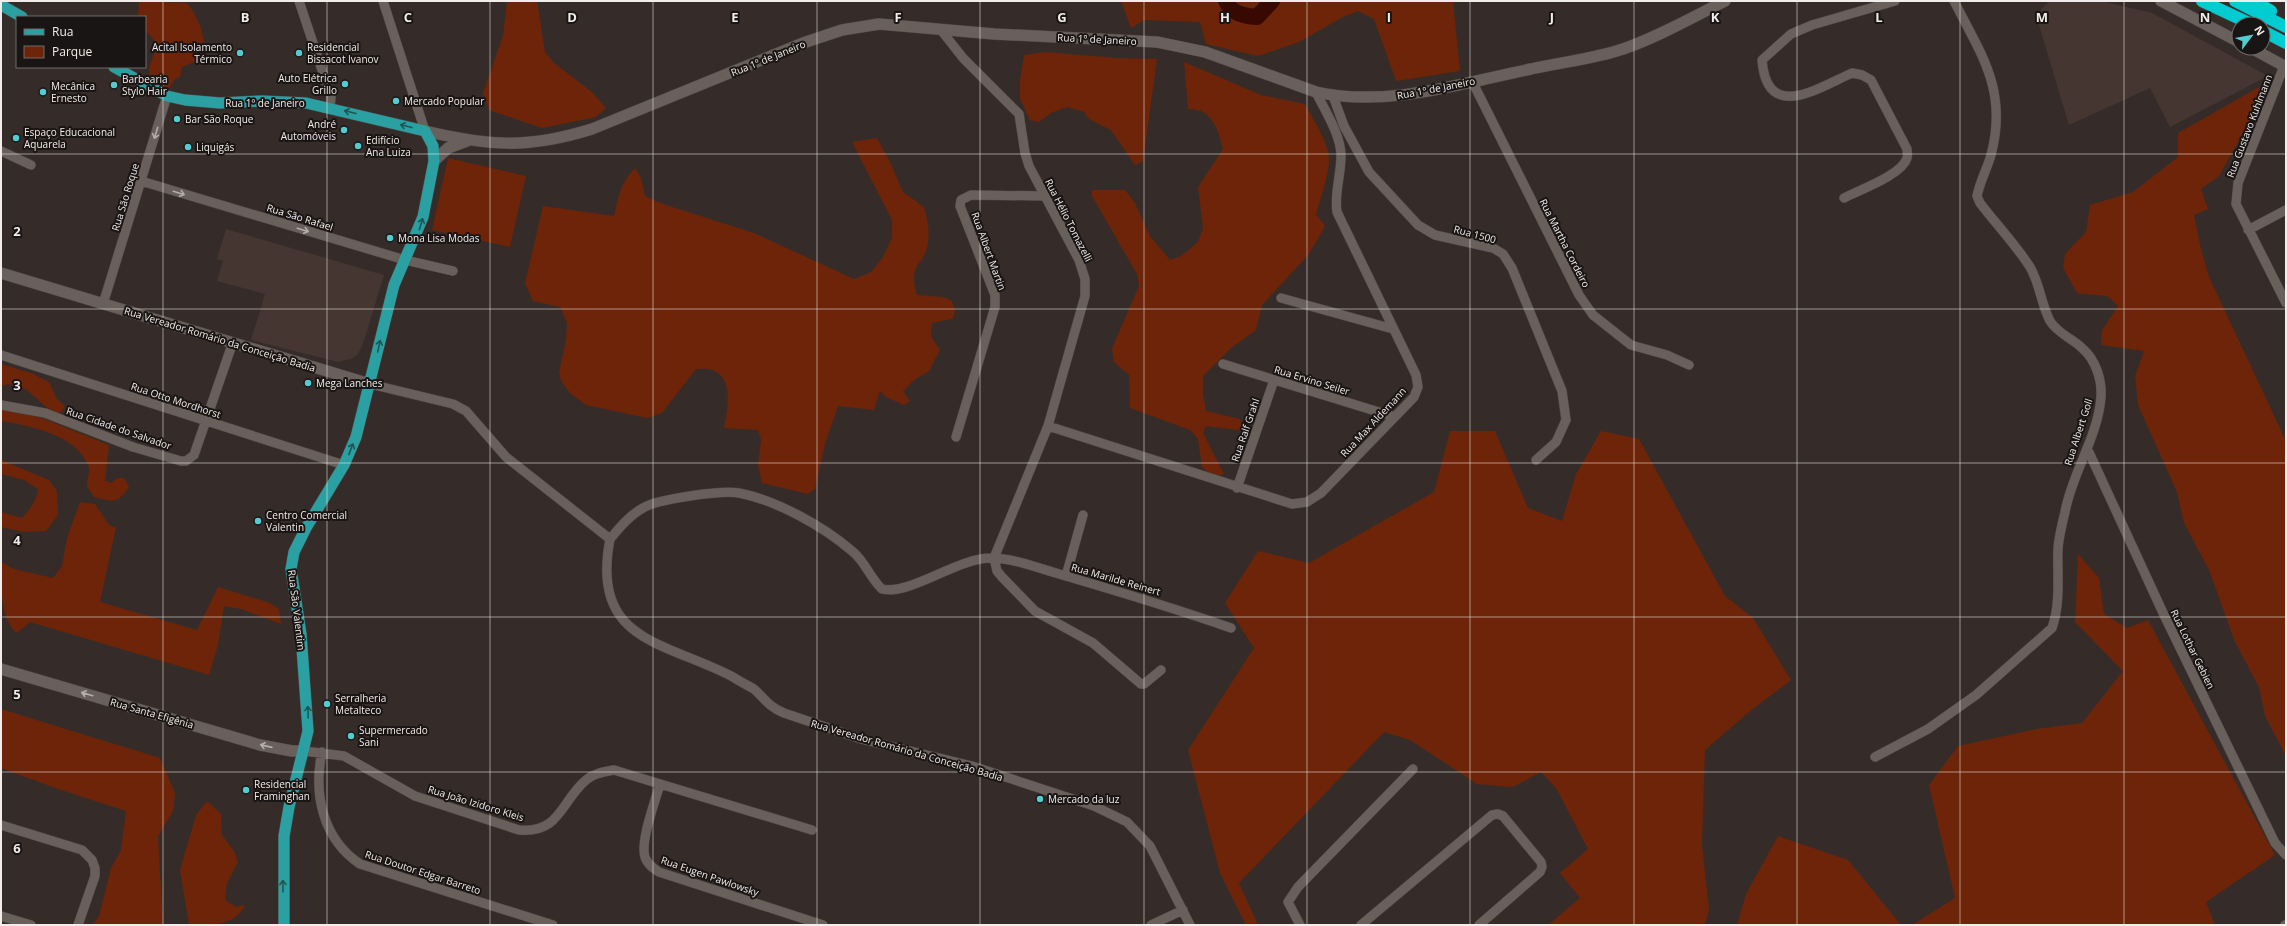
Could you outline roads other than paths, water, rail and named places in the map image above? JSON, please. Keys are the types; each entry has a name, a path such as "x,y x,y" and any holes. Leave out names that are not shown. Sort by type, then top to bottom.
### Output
{"highway":[{"path":"2202,1 2234,16"},
{"path":"2235,1 2286,27"},
{"path":"2255,1 2286,20"},
{"path":"2271,35 2286,43"}],"main road":[{"path":"1,5 20,16"},
{"name":"Rua 1º de Janeiro","path":"116,68 168,96 208,103 284,101 306,102 425,131"},
{"name":"Rua São Valentim","path":"284,925 284,836 288,808 308,731 306,684 301,634 291,569 294,552 298,542 344,465 356,438 394,285 423,217 434,161 433,146 425,131"}],"street":[{"path":"299,1 331,97 330,108"},
{"path":"383,1 425,131"},
{"name":"Rua 1º de Janeiro","path":"425,131 468,140 515,144 562,138 592,129 803,44 842,30 880,24 941,30 1157,42 1205,52 1316,92 1333,96 1368,98 1408,95 1622,49 1656,36 1724,1"},
{"path":"1844,198 1888,177 1903,165 1907,158 1907,149 1871,80 1862,75 1852,73 1797,98 1781,96 1771,89 1763,72 1762,60 1772,49 1798,31 1812,25 1895,1"},
{"name":"Rua Albert Goll","path":"1875,757 1928,729 1976,695 2052,628 2058,613 2058,545 2068,492 2087,448 2101,398 2101,384 2096,367 2082,348 2057,330 2051,322 2046,313 2039,285 2030,267 1980,203 1977,196 1991,154 1997,102 1991,74 1954,1"},
{"path":"2161,1 2231,38"},
{"name":"Rua Hélio Tomazelli","path":"941,30 963,58 1019,114 1025,153 1044,196 1079,260 1085,279 1085,296 1048,426 994,558"},
{"path":"2266,56 2285,66"},
{"name":"Rua Gustavo Kuhlmann","path":"2285,66 2238,183 2236,204 2286,303"},
{"name":"Rua Martha Cordeiro","path":"1472,81 1579,295 1593,315 1631,345 1667,356 1689,365"},
{"name":"Rua Max Aldemann","path":"1048,426 1237,488 1292,504 1307,502 1321,493 1414,397 1418,387 1416,375 1337,212 1336,202 1341,154 1337,140 1316,92"},
{"name":"Rua São Roque","path":"103,304 168,96"},
{"name":"Rua 1500","path":"1333,96 1344,126 1369,172 1418,225 1435,235 1492,248 1503,254 1512,268 1562,391 1566,420 1556,442 1536,460"},
{"name":"Rua 1º de Janeiro","path":"434,161 448,148 468,140"},
{"path":"1,151 31,165"},
{"name":"Rua São Rafael","path":"141,181 405,260 453,271"},
{"name":"Rua Albert Martin","path":"956,437 995,307 995,295 960,206 961,200 971,195 1044,196"},
{"path":"2248,230 2286,210"},
{"name":"Rua Vereador Romário da Conceição Badia","path":"1,273 370,384 453,404 466,411 506,457 610,539 607,554 611,595 620,617 630,628 646,640 732,677 754,689 773,709 861,739 972,766 1094,806 1127,822 1150,846 1190,925"},
{"path":"1281,298 1393,329"},
{"name":"Rua Cidade do Salvador","path":"1,405 45,414 133,447 181,461 186,461 194,455 233,342"},
{"name":"Rua Otto Mordhorst","path":"1,355 344,465"},
{"name":"Rua Ervino Seiler","path":"1223,364 1395,417"},
{"name":"Rua Ralf Grahl","path":"1237,488 1274,380"},
{"name":"Rua Lothar Gebien","path":"2087,448 2164,616 2275,843 2286,855"},
{"name":"Rua Marilde Reinert","path":"610,539 631,516 645,507 702,495 738,493 756,498 785,510 828,532 854,552 877,585 888,591 909,586 964,562 978,558 994,558 1066,576 1164,604 1231,628"},
{"path":"1066,576 1083,515"},
{"path":"994,558 997,571 1035,611 1093,643 1140,684 1144,684 1162,670"},
{"name":"Rua Santa Efigênia","path":"1,669 260,745 292,751 304,751"},
{"name":"Rua João Izidoro Kleis","path":"304,751 322,752 344,756 357,762 391,784 415,796 519,830 531,831 542,828 554,820 585,780 599,772 614,770 812,830"},
{"name":"Rua Doutor Edgar Barreto","path":"322,752 319,764 319,797 331,835 348,856 360,864 553,925"},
{"path":"1300,925 1288,902 1298,887 1413,768"},
{"name":"Rua Eugen Pawlowsky","path":"660,784 643,847 645,858 650,866 659,872 823,925"},
{"path":"1361,925 1492,816 1498,814 1503,816 1541,862 1542,867 1540,872 1479,925"},
{"path":"1,825 82,850 92,860 95,868 95,876 78,925"},
{"path":"1150,925 1183,910"},
{"path":"1,916 31,925"}],"waterway":[{"path":"1226,1 1235,12 1257,17 1272,1"}],"place":[{"name":"Acital Isolamento Térmico","path":"240,53"},
{"name":"Residencial Bissacot Ivanov","path":"299,53"},
{"name":"Auto Elétrica Grillo","path":"345,84"},
{"name":"Barbearia Stylo Hair","path":"114,85"},
{"name":"Mecânica Ernesto","path":"43,92"},
{"name":"Mercado Popular","path":"396,101"},
{"name":"Bar São Roque","path":"177,119"},
{"name":"André Automóveis","path":"344,130"},
{"name":"Espaço Educacional Aquarela","path":"16,138"},
{"name":"Edifício Ana Luiza","path":"358,146"},
{"name":"Liquigás","path":"188,147"},
{"name":"Mona Lisa Modas","path":"390,238"},
{"name":"Mega Lanches","path":"308,383"},
{"name":"Centro Comercial Valentin","path":"258,521"},
{"name":"Serralheria Metalteco","path":"327,704"},
{"name":"Supermercado Sani","path":"351,736"},
{"name":"Residencial Framinghan","path":"246,790"},
{"name":"Mercado da luz","path":"1040,799"}]}
